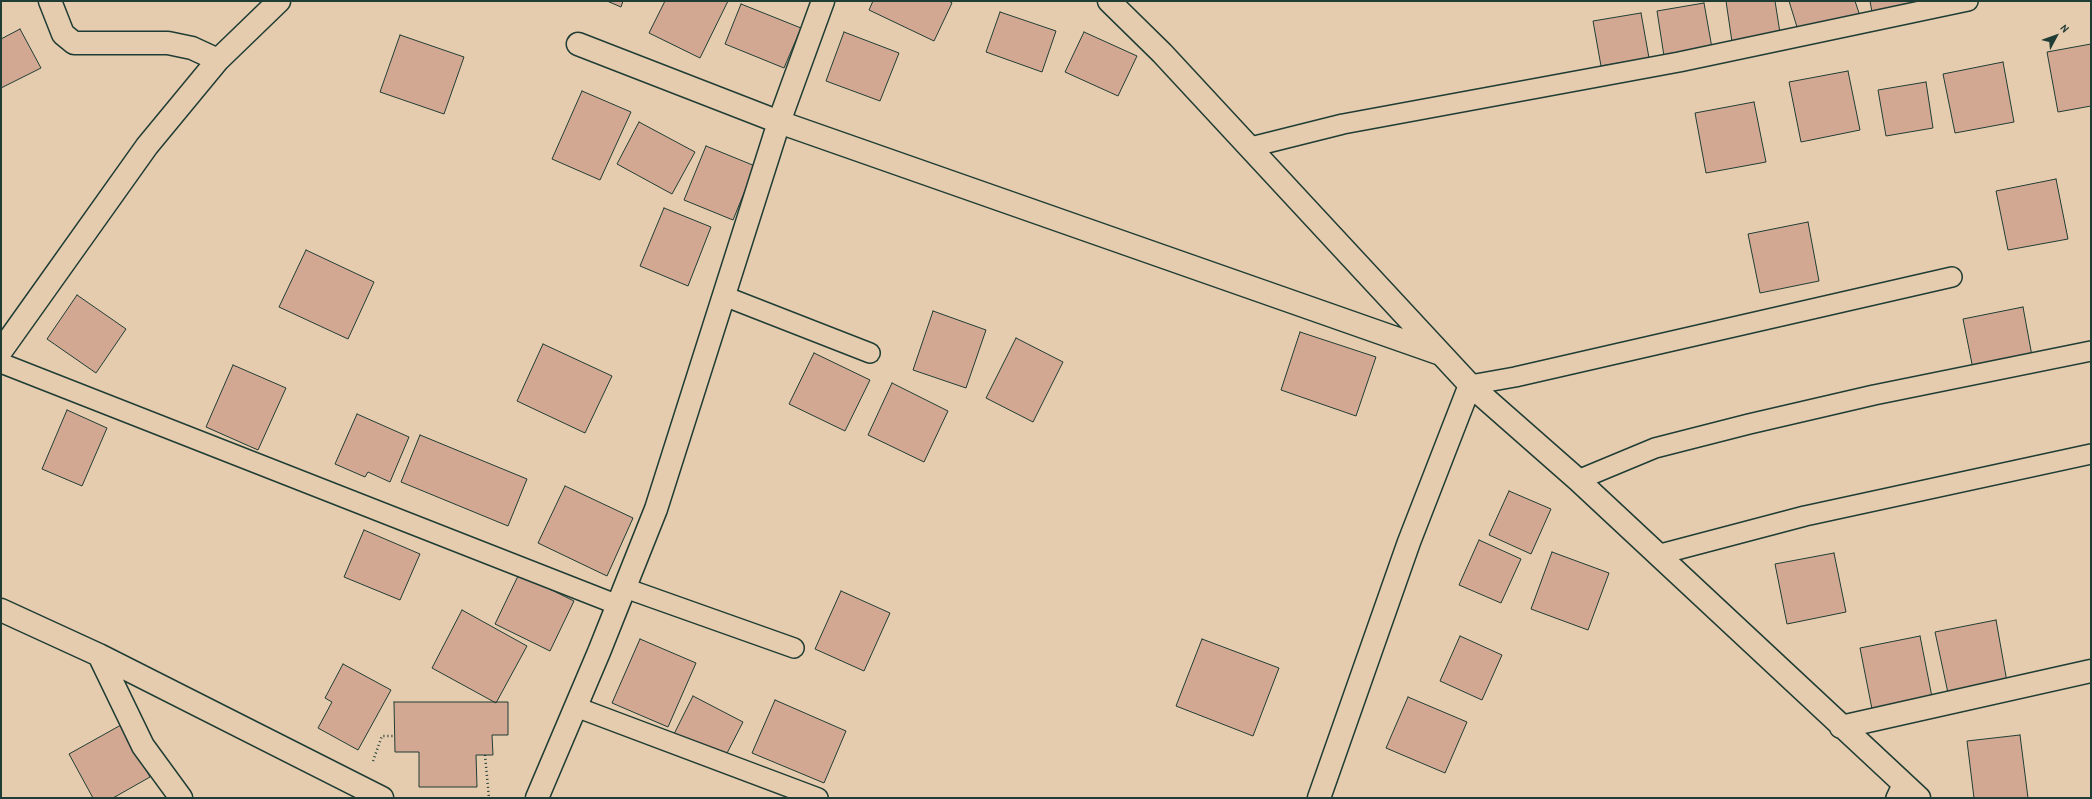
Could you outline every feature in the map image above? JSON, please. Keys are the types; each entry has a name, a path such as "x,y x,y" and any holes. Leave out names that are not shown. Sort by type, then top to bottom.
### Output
{"street":[{"path":"50,1 63,34 74,43 168,43 192,48 218,60"},
{"path":"1,351 147,146 218,60 279,1"},
{"path":"537,798 576,707 656,509 779,122 823,1"},
{"path":"1109,1 1162,53 1251,147 1439,353 1470,384 1578,480 1841,727 1900,791 1919,798"},
{"path":"578,44 779,122 1439,353"},
{"path":"1319,798 1409,542 1470,384"},
{"path":"1,610 99,655 382,798"},
{"path":"99,655 143,746 181,798"},
{"path":"1841,727 2091,671"}],"lane":[{"path":"1251,147 1342,124 1679,62 1968,1"},
{"path":"1470,384 1522,375 1952,277"},
{"path":"724,296 870,353"},
{"path":"1578,480 1655,448 1749,424 1874,395 2091,352"},
{"path":"1,363 621,596 794,648"},
{"path":"1657,555 1805,516 2091,454"},
{"path":"576,707 818,798"}],"path":[{"path":"382,736 394,736"},
{"path":"485,755 489,798"}],"building":[{"path":"607,1 623,1 621,7"},
{"path":"665,1 728,1 700,58 649,33"},
{"path":"873,1 949,1 952,3 934,41 869,10"},
{"path":"1726,1 1775,1 1780,33 1732,42"},
{"path":"1789,1 1855,1 1862,22 1801,40"},
{"path":"1870,1 1919,1 1920,3 1872,12"},
{"path":"1704,3 1712,48 1664,56 1657,11"},
{"path":"741,4 801,28 784,68 725,44"},
{"path":"1000,12 1056,31 1042,72 986,52"},
{"path":"1641,13 1649,58 1601,66 1593,21"},
{"path":"20,29 41,68 1,88 1,39"},
{"path":"844,32 899,53 880,101 826,81"},
{"path":"1084,32 1137,56 1118,96 1065,72"},
{"path":"400,35 464,57 444,114 380,92"},
{"path":"2091,44 2091,106 2058,112 2047,52"},
{"path":"2003,62 2014,122 1955,133 1943,74"},
{"path":"1848,71 1860,130 1801,142 1789,82"},
{"path":"1926,82 1933,128 1886,136 1878,90"},
{"path":"582,91 631,112 600,180 552,159"},
{"path":"1754,102 1766,162 1706,173 1695,113"},
{"path":"639,122 695,152 672,194 617,164"},
{"path":"706,146 755,166 733,220 684,200"},
{"path":"2056,179 2068,239 2008,250 1996,191"},
{"path":"664,208 711,227 688,286 640,266"},
{"path":"1808,222 1819,281 1760,293 1748,234"},
{"path":"306,250 374,282 348,339 279,307"},
{"path":"77,295 126,329 96,373 47,339"},
{"path":"2023,307 2034,367 1975,379 1963,319"},
{"path":"933,311 986,330 966,388 913,370"},
{"path":"1300,332 1376,357 1356,416 1281,390"},
{"path":"1016,338 1063,362 1033,422 986,398"},
{"path":"543,344 612,376 585,433 517,401"},
{"path":"814,353 870,380 845,431 789,404"},
{"path":"233,365 286,388 258,450 206,427"},
{"path":"892,383 948,411 924,462 868,435"},
{"path":"67,410 107,428 82,486 42,469"},
{"path":"357,414 409,437 390,482 368,472 365,477 335,464"},
{"path":"420,435 527,479 508,526 401,482"},
{"path":"565,486 633,518 607,576 538,543"},
{"path":"1509,491 1551,509 1531,554 1489,535"},
{"path":"364,530 420,554 400,600 344,577"},
{"path":"1479,540 1521,559 1501,603 1459,585"},
{"path":"1552,552 1609,573 1588,630 1531,609"},
{"path":"1834,553 1846,612 1787,624 1775,564"},
{"path":"519,574 574,601 550,651 495,624"},
{"path":"841,591 890,613 864,671 815,649"},
{"path":"462,610 527,646 496,703 432,668"},
{"path":"1996,620 2007,682 1948,693 1935,632"},
{"path":"1460,636 1502,655 1482,700 1440,681"},
{"path":"1920,636 1932,697 1872,709 1860,648"},
{"path":"640,639 696,663 668,727 612,703"},
{"path":"1202,639 1279,668 1253,736 1176,706"},
{"path":"343,664 391,690 358,750 318,728 332,702 325,698"},
{"path":"693,696 743,722 724,759 674,734"},
{"path":"1408,697 1467,722 1445,773 1386,748"},
{"path":"775,700 846,731 824,783 752,753"},
{"path":"394,702 508,702 508,735 492,735 493,755 476,755 477,787 419,787 419,752 395,752"},
{"path":"121,725 150,777 113,798 93,798 69,754"},
{"path":"2020,735 2028,798 1974,798 1967,741"}]}
